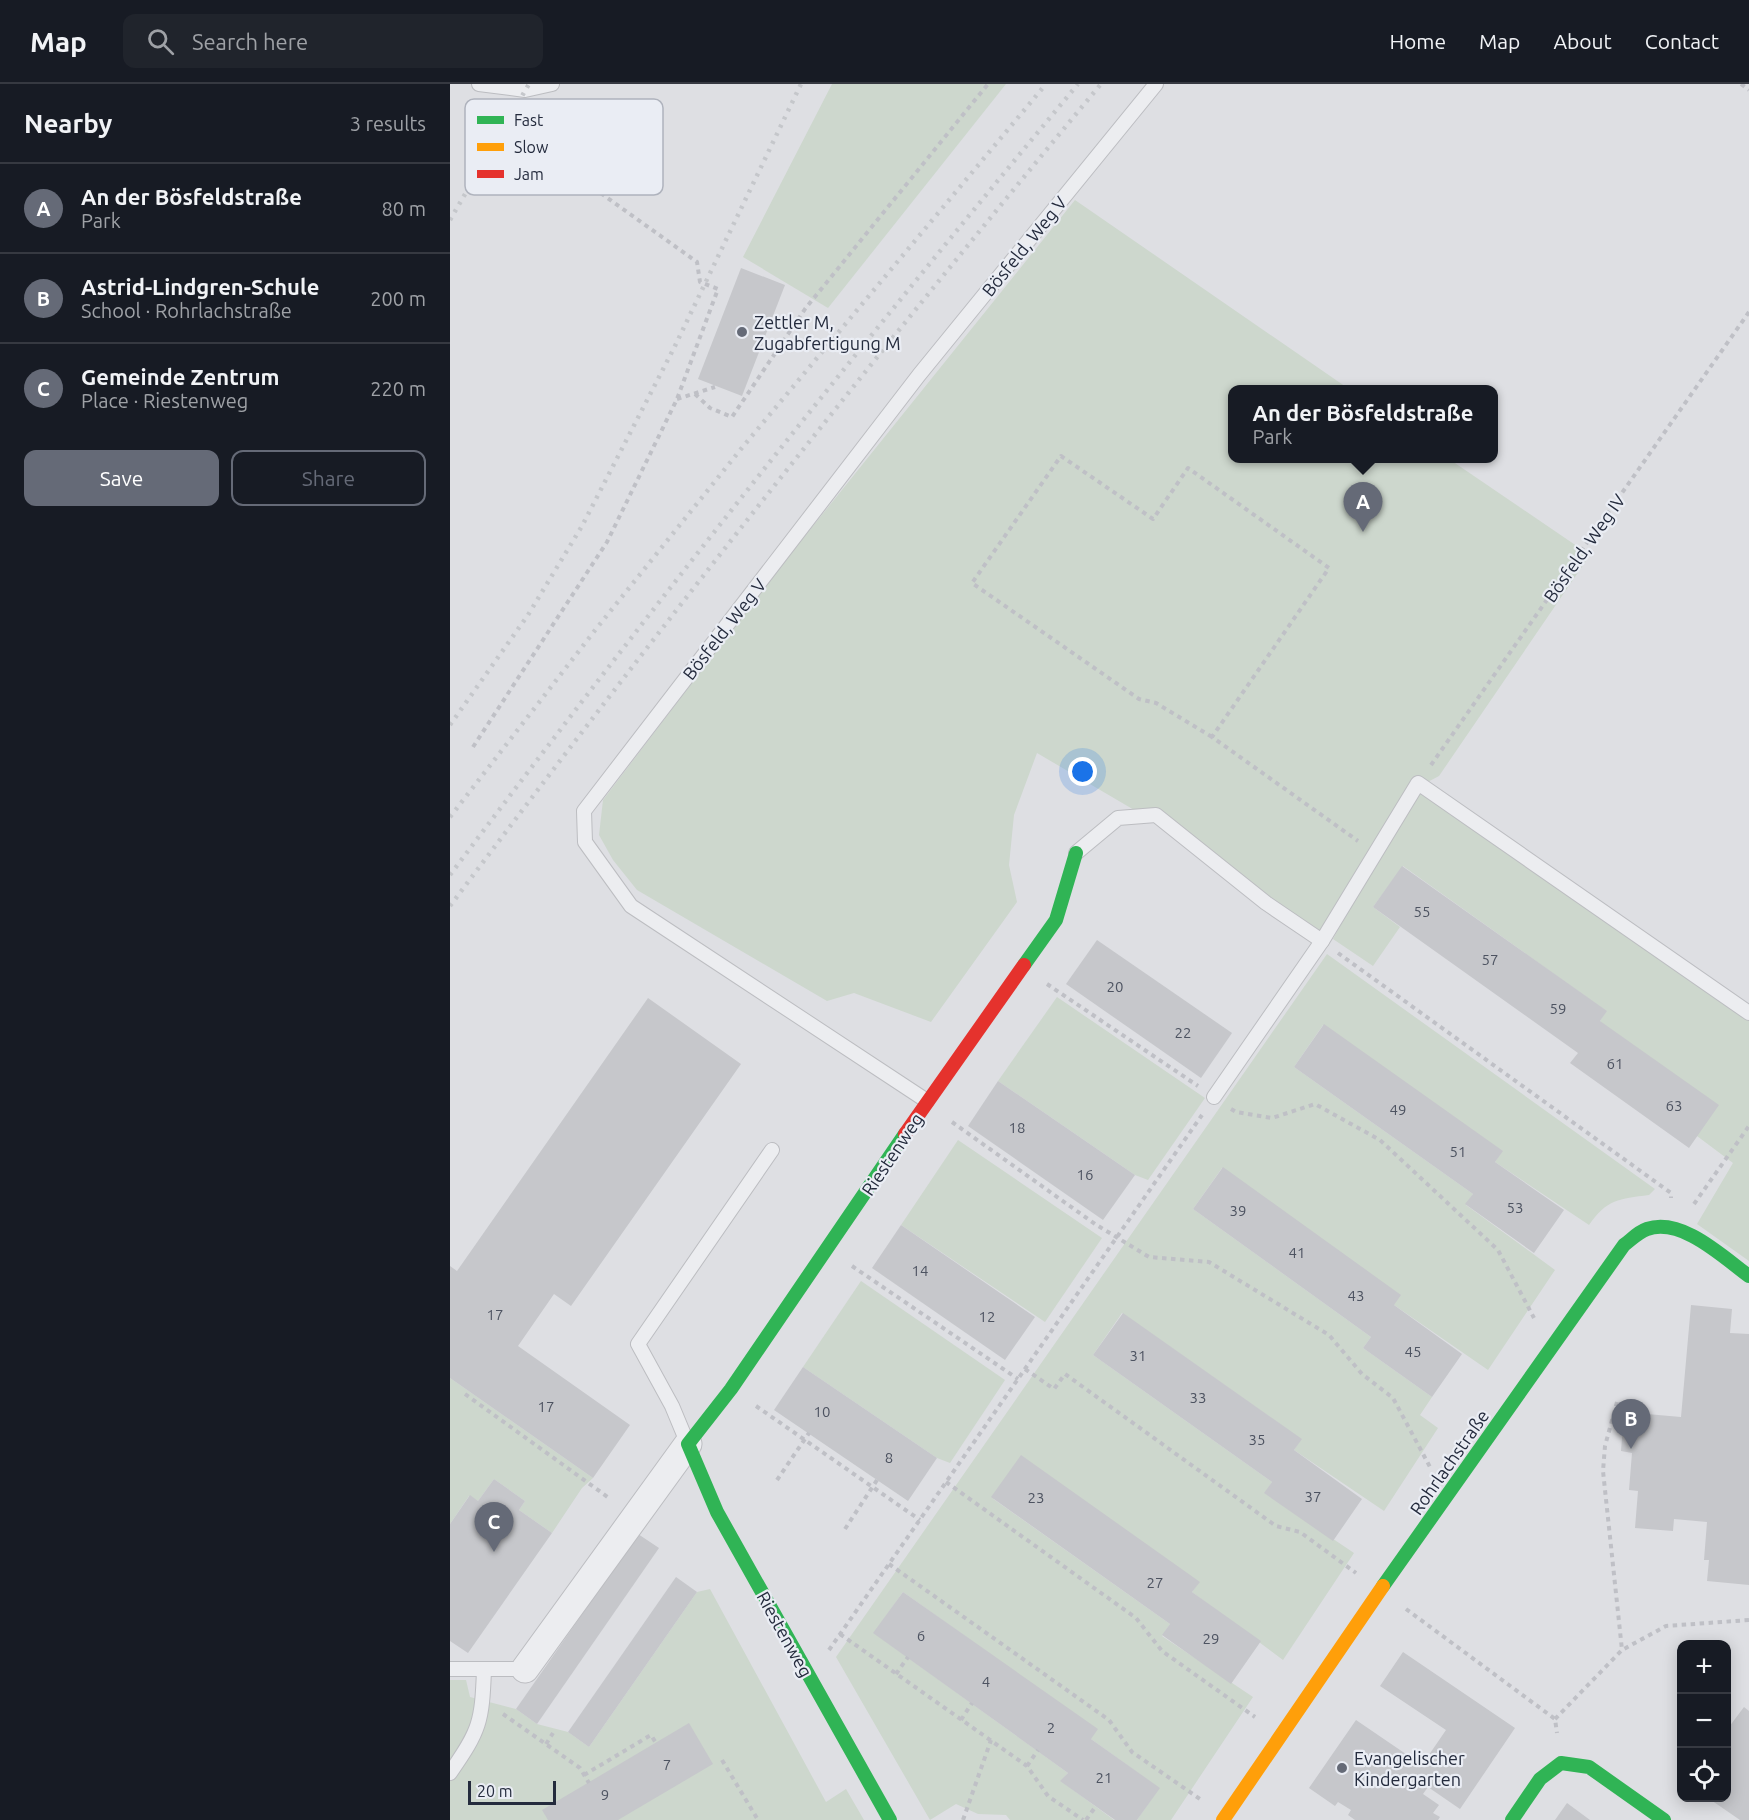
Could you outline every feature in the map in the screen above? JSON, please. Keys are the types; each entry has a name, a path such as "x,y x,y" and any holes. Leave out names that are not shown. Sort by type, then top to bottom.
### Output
{"street":[{"name":"Riestenweg","path":"525,1669 688,1444 732,1389 927,1102 1056,920 1076,853"},
{"name":"Rohrlachstraße","path":"1224,1818 1380,1590 1624,1245 1649,1227 1675,1229 1697,1240 1749,1276"},
{"name":"Riestenweg","path":"688,1444 717,1512 890,1820"},
{"path":"1512,1820 1540,1779 1561,1763 1589,1767 1664,1820"}],"lane":[{"path":"479,84 525,90 551,85"},
{"name":"Bösfeld, Weg V","path":"927,1102 631,906 585,842 584,811 919,375 1156,84"},
{"path":"1214,1097 1323,942 1418,783 1749,1013"},
{"path":"1076,853 1118,818 1156,815 1266,903 1323,942"},
{"path":"688,1444 672,1406 638,1344 772,1150"},
{"name":"Riestenweg","path":"450,1669 525,1669"},
{"path":"450,1773 474,1739 483,1707 484,1670"}],"path":[{"path":"695,394 710,408 732,417 817,295 988,84"},
{"path":"1741,84 1749,90"},
{"path":"473,747 607,542 677,399 718,289 700,282 697,262 602,195"},
{"name":"Bösfeld, Weg IV","path":"1418,783 1749,312"},
{"path":"677,399 715,387"},
{"path":"1212,737 1329,568 1188,468 1153,519 1061,456 972,583 1139,699 1156,703 1212,737 1376,854"},
{"path":"1323,942 1671,1193 1675,1229"},
{"path":"1022,967 1236,1113 1272,1118 1315,1104 1380,1140 1498,1250 1534,1317 1559,1336"},
{"path":"810,1678 1214,1097"},
{"path":"927,1102 964,1133 1149,1257 1209,1262 1329,1335 1362,1374 1393,1398 1430,1467 1454,1486"},
{"path":"1675,1229 1749,1126"},
{"path":"827,1249 1018,1379"},
{"path":"1025,1369 1054,1389 1065,1374 1276,1526 1300,1532 1380,1590 1555,1719 1561,1763"},
{"path":"732,1389 920,1520"},
{"path":"465,1394 609,1498"},
{"path":"1617,1402 1605,1446 1603,1471 1622,1650"},
{"path":"777,1480 809,1433"},
{"path":"845,1529 877,1480"},
{"path":"946,1482 1136,1618 1162,1651 1281,1735"},
{"path":"889,1564 1109,1720 1132,1752 1224,1818"},
{"path":"1555,1719 1622,1650 1666,1626 1749,1620"},
{"path":"840,1634 1027,1766 1048,1796 1084,1820 1096,1806"},
{"path":"896,1674 908,1657"},
{"path":"961,1720 972,1703"},
{"path":"483,1707 497,1710 580,1768 589,1783"},
{"path":"546,1744 553,1733"},
{"path":"584,1775 651,1735 656,1743"},
{"path":"963,1820 991,1740"},
{"path":"1027,1766 1038,1750"},
{"path":"722,1760 758,1820"}],"shaded area":[{"path":"832,84 1006,84 828,308 743,257"},
{"path":"1075,200 1343,385 1228,385 1228,463 1455,463 1590,555 1439,776 1422,785 1749,1020 1749,1261 1697,1224 1733,1163 1697,1136 1600,1021 1606,1011 1403,866 1373,907 1400,927 1373,966 1333,939 1396,824 1320,933 1153,821 1037,753 1014,815 1009,865 1017,902 931,1022 854,993 827,1001 637,890 613,860 599,835 603,800 780,567"},
{"path":"1327,954 1655,1189 1649,1195 1622,1199 1608,1205 1589,1225 1495,1162 1502,1151 1323,1025 1294,1067 1473,1194 1466,1205 1555,1270 1488,1370 1394,1305 1222,1168 1193,1209 1371,1337 1363,1348 1432,1397 1420,1415 1438,1428 1384,1511 1294,1450 1301,1439 1122,1313 1093,1355 1272,1482 1265,1493 1354,1553 1283,1660 1192,1592 1199,1582 992,1498 1170,1624 1162,1636 1253,1697 1171,1820 1137,1820 1159,1788 1091,1739 1032,1684 903,1592 874,1633 1068,1773 1061,1781 1114,1820 1010,1820 1006,1815 978,1814 956,1804 930,1820 836,1657"},
{"path":"1057,997 1205,1098 1148,1180 1135,1175 998,1081"},
{"path":"958,1140 1102,1238 1045,1322 901,1225"},
{"path":"861,1281 1005,1380 950,1463 937,1458 803,1367"},
{"path":"450,1378 593,1478 582,1488 552,1533 519,1510 525,1501 494,1479 478,1501 469,1496 450,1524"},
{"path":"710,1589 826,1802 846,1789 864,1820 450,1820 450,1680 466,1680 470,1697 516,1709 537,1724 568,1732 589,1747 697,1592"}],"building":[{"name":"Zettler M, Zugabfertigung M","path":"741,268 785,285 742,396 698,379"},
{"path":"1402,866 1607,1011 1600,1021 1719,1105 1689,1148 1570,1063 1578,1053 1373,907"},
{"path":"1097,940 1232,1033 1201,1078 1066,984"},
{"path":"648,998 741,1064 571,1306 554,1294 518,1346 630,1425 593,1478 450,1378 450,1266 457,1271"},
{"path":"1324,1024 1503,1151 1495,1162 1564,1210 1534,1253 1465,1204 1473,1194 1294,1067"},
{"path":"998,1081 1135,1175 1103,1220 968,1126"},
{"path":"1223,1167 1401,1295 1394,1305 1462,1354 1432,1397 1363,1348 1371,1337 1193,1209"},
{"path":"901,1225 1035,1317 1005,1360 872,1268"},
{"path":"1691,1305 1732,1309 1730,1333 1749,1334 1749,1585 1707,1581 1709,1560 1704,1560 1707,1522 1674,1519 1673,1531 1635,1528 1638,1491 1629,1490 1632,1453 1621,1451 1624,1412 1681,1417"},
{"path":"1123,1313 1302,1439 1294,1450 1362,1499 1333,1541 1264,1493 1272,1482 1093,1355"},
{"path":"803,1367 937,1458 908,1501 774,1410"},
{"path":"1021,1455 1200,1582 1192,1592 1261,1641 1231,1684 1162,1635 1170,1624 991,1497"},
{"path":"494,1479 525,1501 519,1510 552,1533 468,1653 450,1641 450,1524 470,1495 478,1501"},
{"path":"638,1534 659,1548 537,1724 516,1709"},
{"path":"676,1577 697,1592 589,1747 568,1732"},
{"path":"903,1592 1098,1729 1091,1739 1160,1788 1137,1820 1115,1820 1060,1781 1068,1773 873,1633"},
{"path":"1403,1652 1515,1728 1460,1809 1428,1787 1423,1794 1439,1805 1433,1813 1440,1817 1438,1820 1355,1820 1348,1815 1351,1810 1338,1802 1335,1806 1309,1788 1356,1720 1422,1765 1446,1730 1380,1686"},
{"path":"1744,1707 1749,1711 1749,1820 1740,1820 1714,1802 1731,1802 1731,1724"},
{"path":"689,1723 713,1764 618,1820 548,1820 542,1810"},
{"path":"1567,1803 1590,1820 1555,1820"}],"railway":[{"path":"520,99 529,84"},
{"path":"450,725 528,615 582,526 674,348 801,84"},
{"path":"450,817 596,629 741,449 1046,84"},
{"path":"450,875 603,674 759,476 1078,84"},
{"path":"450,906 770,491 1101,84"},
{"path":"450,220 465,194"}],"traffic: fast":[{"path":"1024,965 1056,920 1076,853"},
{"path":"890,1820 717,1512 688,1444 731,1389 905,1134"},
{"path":"1383,1586 1624,1245 1647,1229 1660,1227 1674,1229 1701,1241 1749,1276"},
{"path":"1512,1820 1540,1779 1561,1763 1589,1767 1664,1820"}],"traffic: slow":[{"path":"1223,1820 1383,1586"}],"traffic: jam":[{"path":"905,1134 1024,965"}],"place":[{"name":"Zettler M, Zugabfertigung M","path":"742,332"},
{"name":"An der Bösfeldstraße","path":"1363,532"},
{"name":"Astrid-Lindgren-Schule","path":"1631,1449"},
{"name":"Gemeinde Zentrum","path":"494,1552"},
{"name":"Evangelischer Kindergarten","path":"1342,1768"}]}
